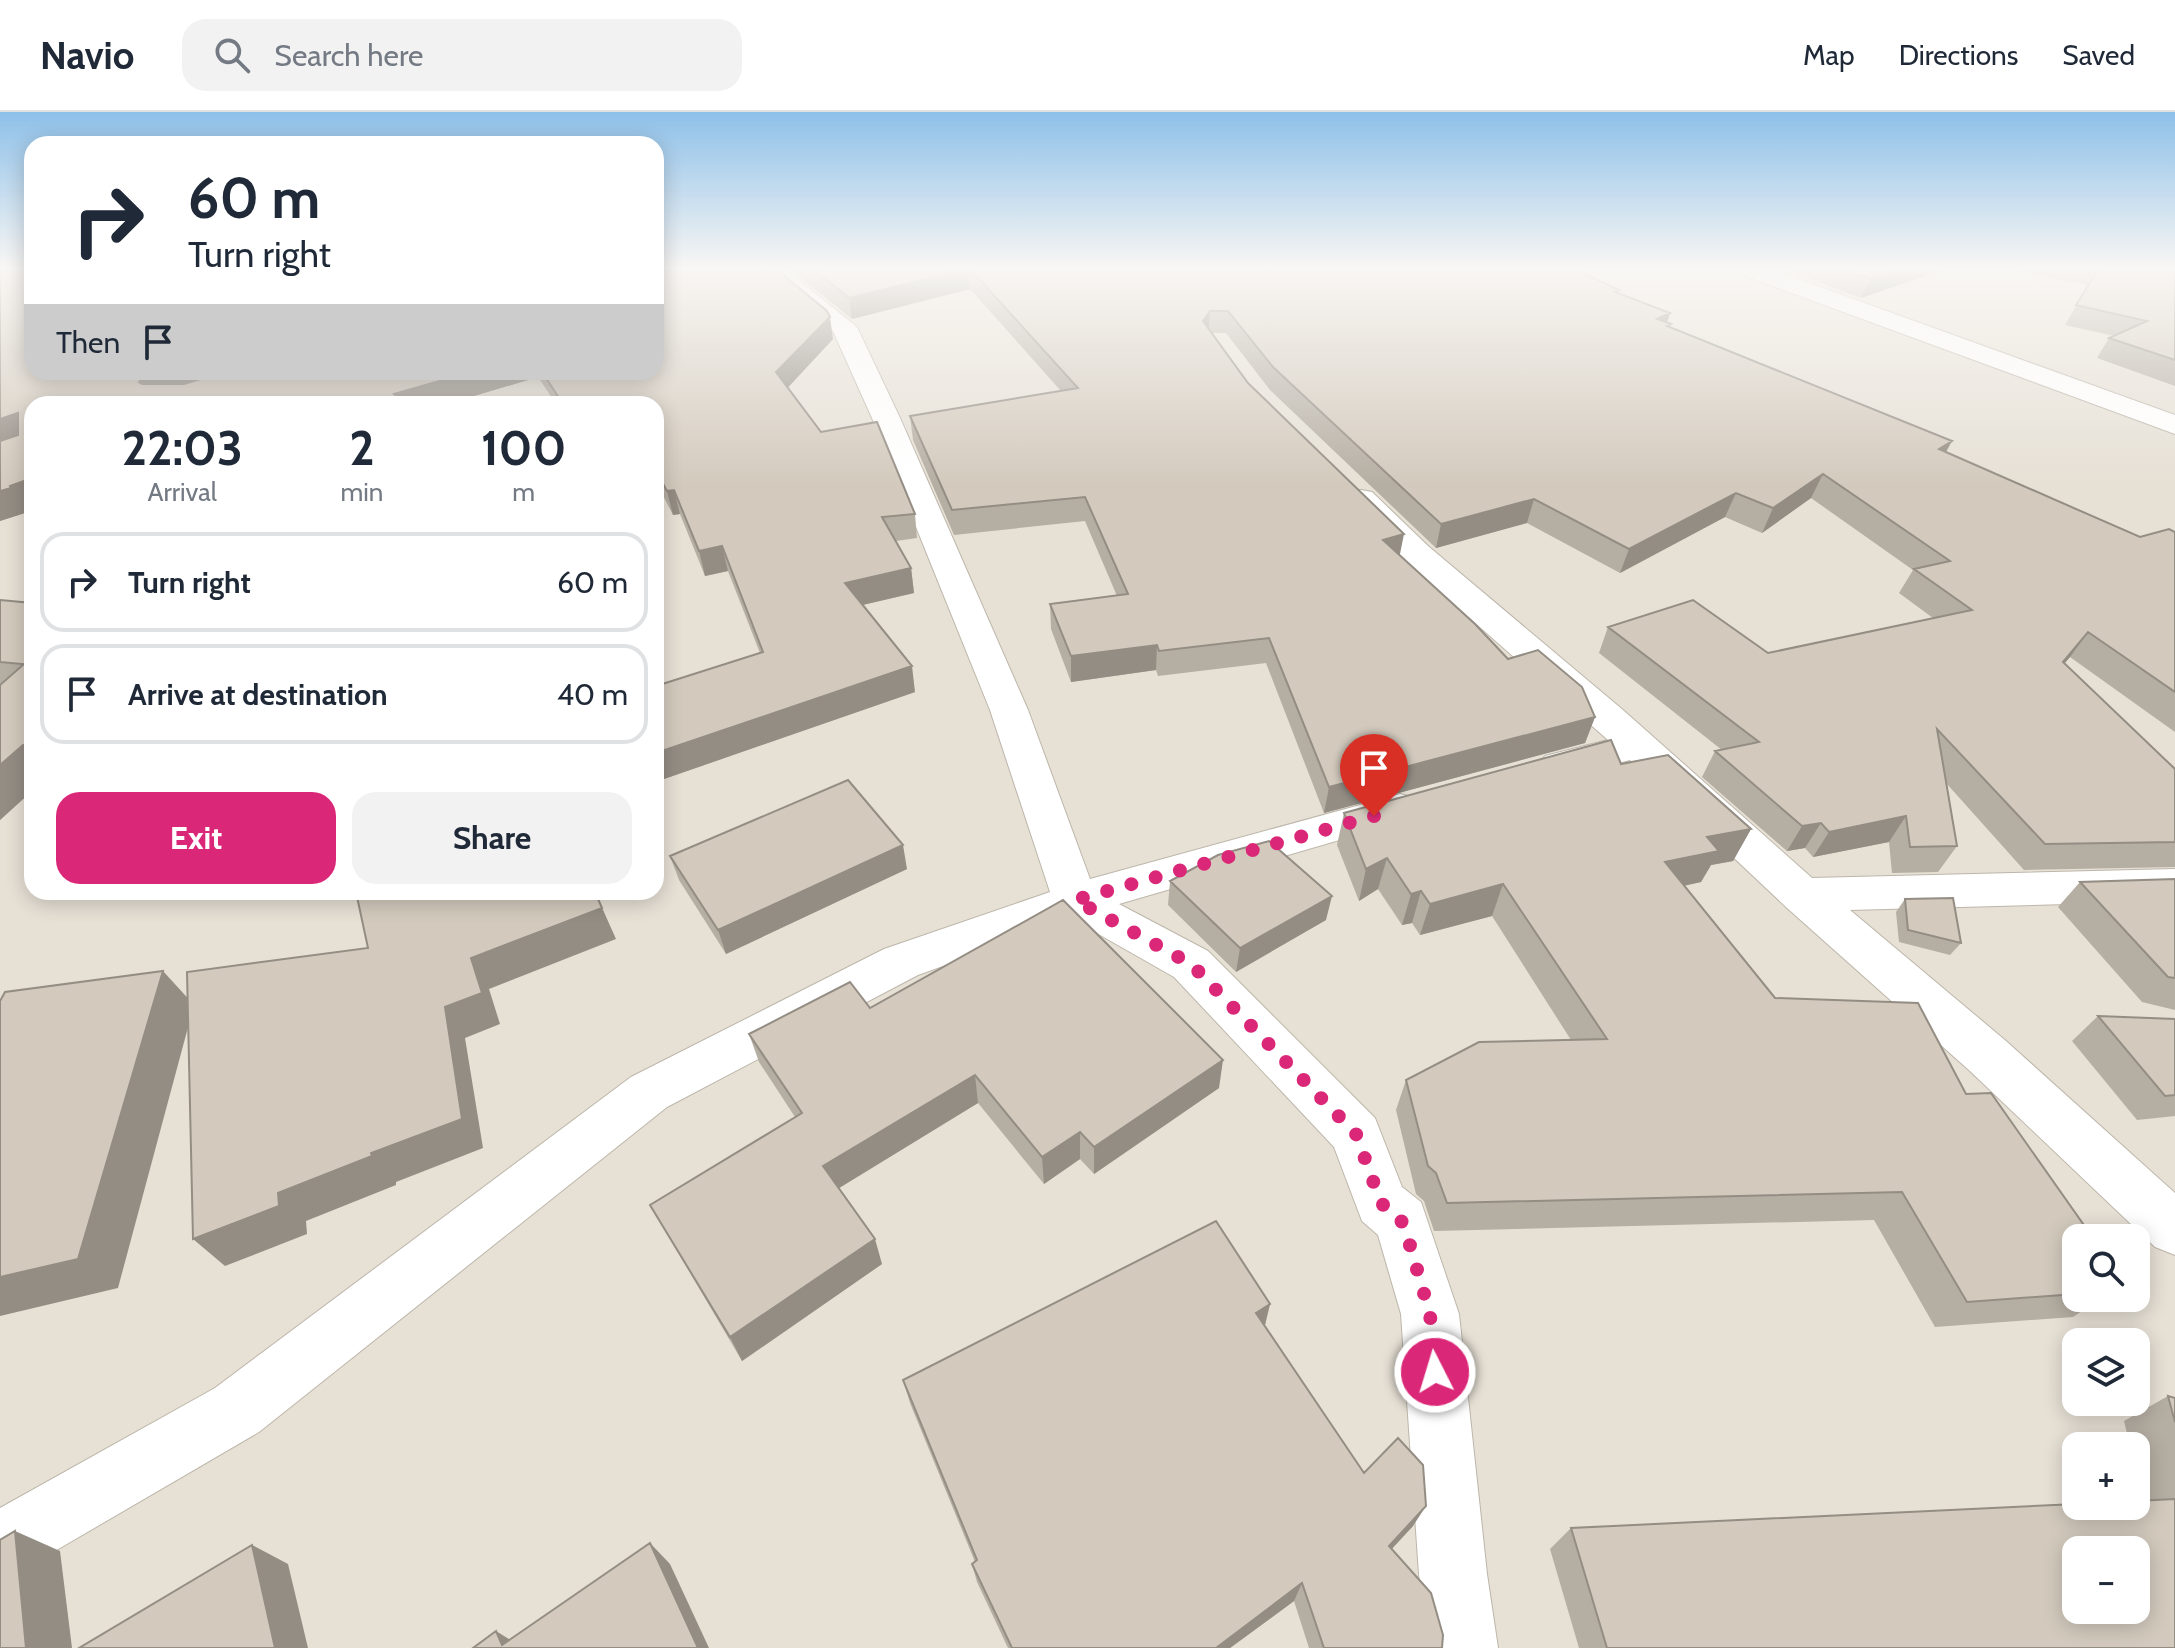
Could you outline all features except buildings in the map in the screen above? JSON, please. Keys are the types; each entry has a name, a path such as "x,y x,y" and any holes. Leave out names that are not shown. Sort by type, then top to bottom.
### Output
{"street":[{"path":"851,342 1009,710 1075,900 1191,964 1356,1134 1381,1203 1401,1220 1430,1314 1453,1574 1463,1648"},
{"path":"1947,342 2175,425"},
{"path":"1337,476 1416,553 1638,745 1802,895 1988,1056 2175,1229"},
{"path":"1519,775 1638,745"},
{"path":"0,1545 237,1410 649,1092 901,962 1075,900 1444,796"},
{"path":"1802,895 2175,885"}],"shaded area":[{"path":"0,342 22,342 24,380 664,380 664,342 2175,342 2175,1648 0,1648"}],"route":[{"path":"1374,816 1075,900 1191,964 1356,1134 1381,1203 1401,1220 1409,1242 1430,1314 1435,1372"}]}
